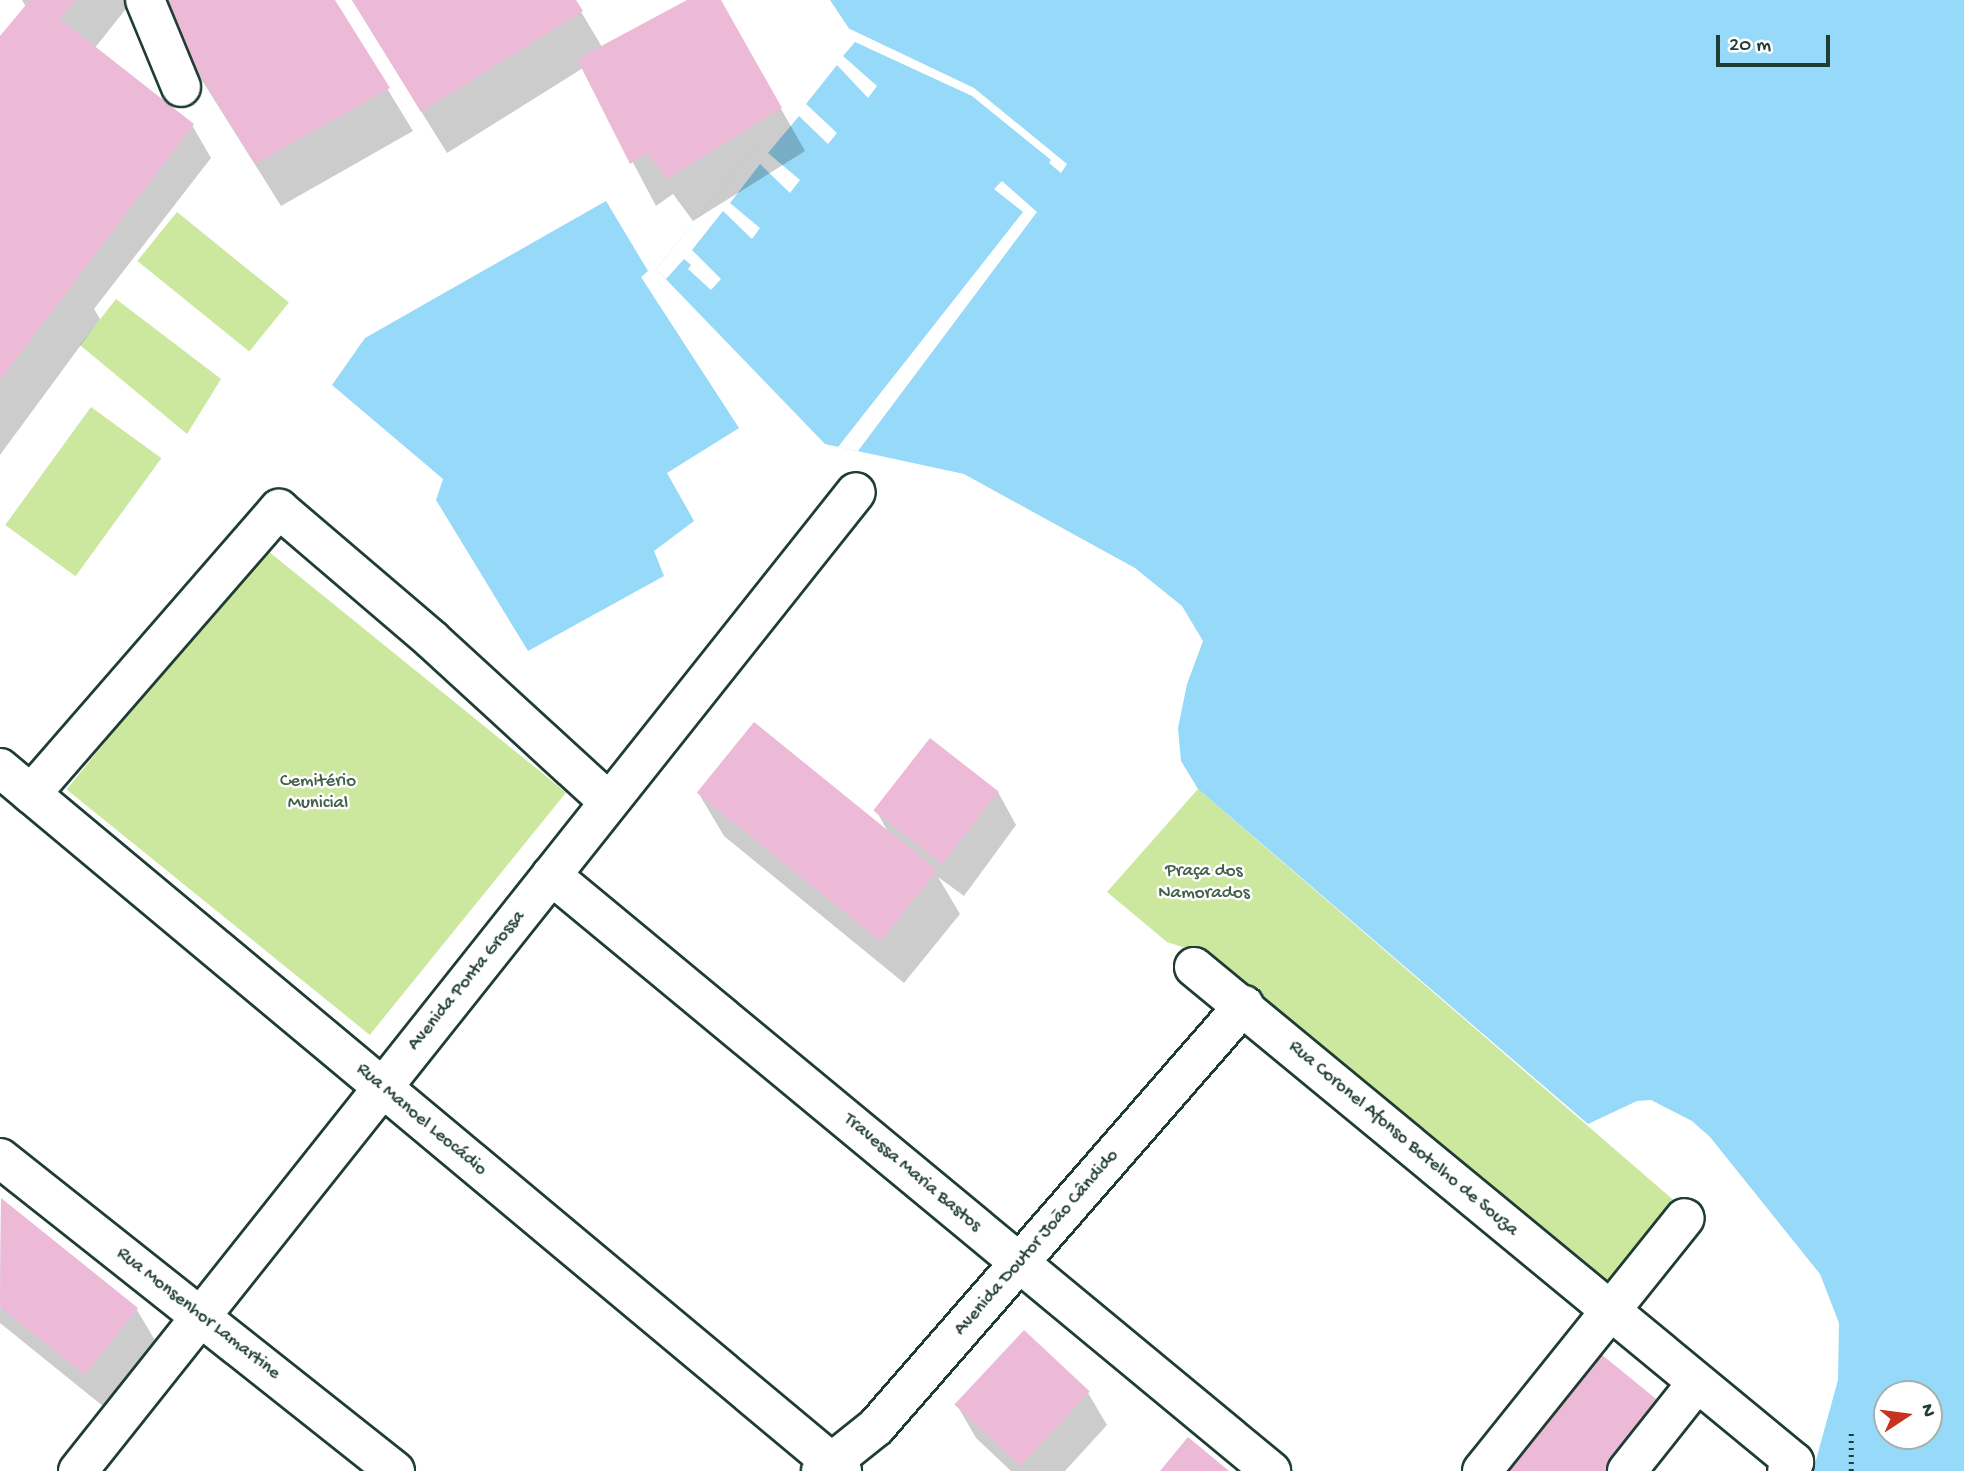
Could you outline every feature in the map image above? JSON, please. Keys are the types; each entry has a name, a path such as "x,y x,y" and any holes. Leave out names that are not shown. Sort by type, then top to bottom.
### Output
{"street":[{"path":"145,0 181,88"},
{"name":"Avenida Ponta Grossa","path":"78,1471 856,492"},
{"path":"31,794 279,509 431,639 609,802"},
{"name":"Rua Manoel Leocádio","path":"0,768 831,1468"},
{"name":"Travessa Maria Bastos","path":"551,875 1272,1471"},
{"name":"Rua Coronel Afonso Botelho de Souza","path":"1194,967 1244,1005 1609,1314 1794,1462 1787,1471"},
{"name":"Avenida Doutor João Cândido","path":"831,1468 876,1427 1244,1005"},
{"name":"Rua Monsenhor Lamartine","path":"0,1158 395,1471"},
{"path":"1482,1471 1685,1218"},
{"path":"1627,1471 1696,1384"}],"path":[{"path":"1851,1471 1852,1431"}],"green space":[{"path":"177,212 289,303 249,352 137,261"},
{"path":"116,299 221,379 187,434 80,345"},
{"path":"91,407 161,458 76,576 5,525"},
{"name":"Cemitério Municial","path":"263,547 566,792 370,1035 67,789"},
{"name":"Praça dos Namorados","path":"1198,789 1678,1204 1608,1284 1198,952 1167,942 1107,892"}],"water":[{"path":"830,0 1964,0 1964,1471 1813,1471 1838,1380 1839,1323 1820,1274 1710,1137 1692,1121 1651,1100 1637,1101 1588,1124 1198,789 1181,761 1178,728 1187,684 1203,641 1182,606 1135,568 964,474 825,444 656,269 850,30"},
{"path":"606,201 648,271 641,277 739,428 667,473 694,521 654,551 664,576 528,651 436,500 443,479 332,385 365,338"}],"pier":[{"path":"850,29 974,88 1067,164 1061,173 1049,163 1051,160 972,96 855,42 843,56 877,86 868,98 837,65 806,104 837,133 828,144 799,116 768,153 800,180 790,193 760,164 730,203 760,228 752,239 723,211 692,250 721,279 711,290 688,269 691,265 684,259 666,279 656,269"},
{"path":"1002,181 1037,212 858,451 838,447 1023,212 994,189"}],"building":[{"path":"30,0 75,0 60,19 194,124 0,380 0,36"},
{"path":"154,0 335,0 390,88 255,164"},
{"path":"352,0 576,0 583,11 421,112"},
{"path":"687,0 721,0 782,108 667,179 647,153 630,164 577,59"},
{"path":"754,722 937,871 880,941 697,793"},
{"path":"930,738 999,792 942,864 873,810"},
{"path":"1,1198 138,1308 85,1375 0,1307"},
{"path":"1024,1330 1090,1391 1020,1466 954,1405"},
{"path":"1601,1354 1661,1403 1606,1471 1506,1471"},
{"path":"1188,1437 1229,1471 1160,1471"}]}
